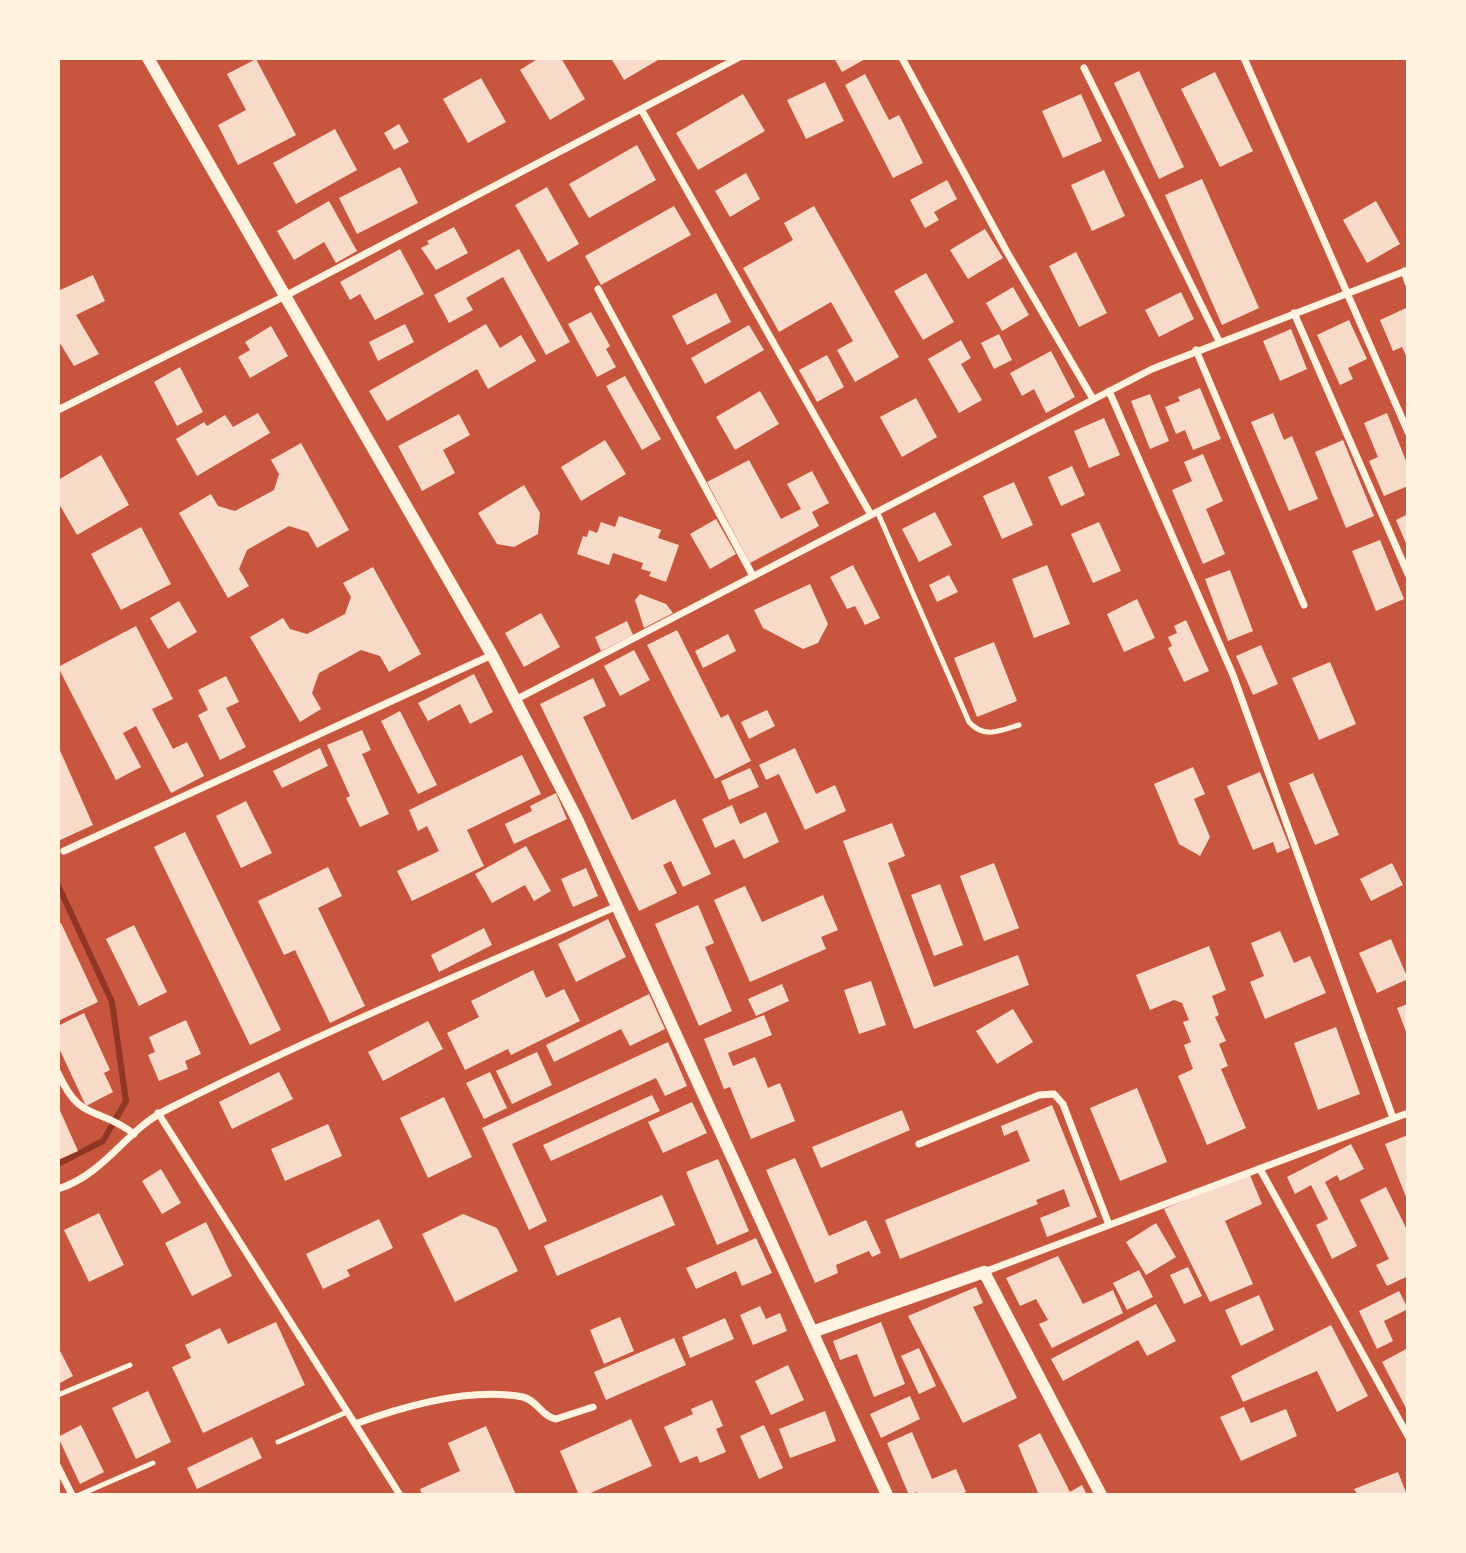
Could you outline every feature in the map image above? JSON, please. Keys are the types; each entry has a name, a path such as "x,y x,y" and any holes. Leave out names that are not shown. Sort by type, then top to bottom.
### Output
{"street":[{"path":"148,58 492,655 617,906 887,1495"},
{"path":"58,410 285,296 738,58"},
{"path":"902,58 1007,252 1093,399"},
{"path":"1244,58 1350,292 1408,432"},
{"path":"1084,68 1219,341"},
{"path":"641,109 874,513"},
{"path":"515,700 1093,399 1196,350 1406,271 1408,283"},
{"path":"598,289 752,576"},
{"path":"1294,313 1408,574"},
{"path":"1196,350 1304,605"},
{"path":"1109,391 1233,675 1393,1118"},
{"path":"64,851 492,655"},
{"path":"58,1189 91,1175 158,1113 280,1054 617,906"},
{"path":"58,1073 74,1103 108,1118 134,1134"},
{"path":"919,1144 1039,1095 1054,1094 1063,1104 1109,1225"},
{"path":"158,1113 400,1495"},
{"path":"813,1332 984,1272 1408,1113"},
{"path":"1260,1168 1408,1436"},
{"path":"984,1272 1101,1495"},
{"path":"355,1424 407,1406 450,1398 517,1396 533,1401 544,1415 556,1419 593,1408"},
{"path":"58,1467 72,1495"}],"lane":[{"path":"874,513 969,722 985,733 1019,725"},
{"path":"58,1395 130,1365"},
{"path":"278,1442 347,1412"},
{"path":"79,1495 153,1463"}],"building":[{"path":"539,58 561,58 585,99 550,120 520,70"},
{"path":"611,58 657,58 658,60 624,80"},
{"path":"834,58 867,58 842,72"},
{"path":"256,59 296,135 238,165 218,125 246,110 227,74"},
{"path":"1139,71 1184,167 1159,179 1114,83"},
{"path":"1215,72 1253,151 1220,167 1181,89"},
{"path":"865,74 889,120 899,115 923,163 893,178 845,85"},
{"path":"481,78 506,122 468,143 443,99"},
{"path":"825,82 844,121 806,139 787,100"},
{"path":"743,94 765,131 698,170 676,133"},
{"path":"1081,94 1102,141 1063,158 1042,111"},
{"path":"399,124 409,142 394,150 384,133"},
{"path":"335,129 357,170 296,204 273,163"},
{"path":"637,145 656,180 589,218 569,184"},
{"path":"400,167 418,203 357,234 339,198"},
{"path":"1104,170 1125,216 1092,231 1071,185"},
{"path":"746,173 760,199 730,217 715,191"},
{"path":"1202,179 1259,308 1222,325 1165,195"},
{"path":"947,180 957,199 934,212 939,220 925,228 910,200"},
{"path":"547,187 579,244 548,262 515,205"},
{"path":"329,201 357,251 336,263 324,242 294,260 277,231"},
{"path":"1376,201 1400,244 1367,263 1343,220"},
{"path":"674,206 691,235 601,285 585,256"},
{"path":"814,206 899,357 855,382 837,350 853,341 831,302 779,332 743,268 793,240 784,223"},
{"path":"454,227 468,253 436,270 421,248 429,244 427,241"},
{"path":"985,229 1003,258 968,279 950,250"},
{"path":"400,249 424,294 375,320 360,294 350,300 340,282"},
{"path":"519,249 570,342 546,355 503,277 466,298 473,310 449,323 434,295"},
{"path":"1076,252 1107,313 1079,327 1049,266"},
{"path":"926,273 954,322 923,340 894,291"},
{"path":"93,275 105,301 76,315 99,354 74,366 58,340 58,291"},
{"path":"1013,287 1029,315 1002,331 986,303"},
{"path":"1181,292 1194,319 1159,337 1145,310"},
{"path":"716,293 731,322 687,345 672,316"},
{"path":"1406,308 1408,360 1402,347 1393,351 1380,320"},
{"path":"591,312 610,346 606,349 616,367 597,377 568,324"},
{"path":"1349,320 1367,359 1348,368 1353,379 1340,385 1317,335"},
{"path":"405,324 414,342 378,361 369,342"},
{"path":"486,324 500,348 521,335 536,361 488,389 477,369 387,421 369,391"},
{"path":"749,325 764,350 705,384 691,358"},
{"path":"271,326 288,356 250,378 238,357 250,350 245,342"},
{"path":"1291,329 1307,369 1280,381 1263,341"},
{"path":"999,334 1012,360 994,369 981,343"},
{"path":"961,340 971,358 961,364 982,400 959,413 928,359"},
{"path":"1051,351 1075,397 1046,413 1034,389 1022,396 1010,373"},
{"path":"827,355 844,387 817,402 799,370"},
{"path":"180,367 203,412 177,426 154,382"},
{"path":"625,376 661,439 642,450 606,386"},
{"path":"1200,388 1221,439 1193,450 1185,430 1176,434 1165,407 1180,401 1178,397"},
{"path":"760,391 779,424 735,450 716,417"},
{"path":"1150,394 1169,441 1150,449 1131,401"},
{"path":"916,398 937,437 902,457 880,417"},
{"path":"258,413 270,433 197,476 176,439 204,422 207,426 225,415 233,427"},
{"path":"1273,413 1284,440 1292,436 1318,499 1289,511 1251,422"},
{"path":"1387,413 1408,466 1408,486 1384,496 1369,461 1378,457 1364,423"},
{"path":"459,414 470,435 443,450 455,473 422,491 398,446"},
{"path":"1104,418 1120,455 1089,468 1074,431"},
{"path":"605,440 626,474 581,501 561,467"},
{"path":"1343,440 1374,516 1346,528 1315,452"},
{"path":"301,443 349,530 317,548 308,532 289,526 247,550 239,569 249,586 228,598 179,513 211,494 218,506 235,511 274,490 279,474 271,460"},
{"path":"1203,454 1223,501 1206,509 1225,554 1203,564 1172,490 1192,481 1184,462"},
{"path":"101,455 129,505 77,535 58,502 58,480"},
{"path":"749,460 781,519 801,509 787,484 812,471 829,503 812,512 819,526 750,563 707,482"},
{"path":"1072,466 1085,495 1061,506 1048,477"},
{"path":"1014,482 1033,525 1002,539 983,496"},
{"path":"524,485 540,513 538,534 514,547 497,544 478,513"},
{"path":"935,512 952,545 919,562 902,529"},
{"path":"1408,514 1408,548 1396,520"},
{"path":"619,516 661,530 658,538 679,545 666,582 649,576 651,572 641,569 643,563 613,553 609,565 577,554 583,536 587,537 589,530 597,533 601,522 615,527"},
{"path":"716,519 736,554 710,569 690,534"},
{"path":"1099,522 1121,571 1093,583 1071,534"},
{"path":"141,527 171,584 121,610 91,554"},
{"path":"1380,540 1404,599 1376,611 1352,551"},
{"path":"853,565 880,618 865,625 855,606 847,609 830,577"},
{"path":"1047,565 1070,624 1034,638 1012,579"},
{"path":"373,567 421,654 389,672 380,656 361,650 319,673 312,693 321,709 300,722 250,637 283,618 290,629 307,634 345,614 351,597 343,583"},
{"path":"1230,570 1253,631 1228,641 1205,579"},
{"path":"949,575 958,592 937,602 929,585"},
{"path":"810,584 828,624 818,643 803,649 763,628 754,610"},
{"path":"640,594 666,604 673,613 644,628 635,600"},
{"path":"1137,599 1155,638 1124,652 1107,614"},
{"path":"179,601 197,632 168,649 150,618"},
{"path":"541,613 560,647 524,667 505,633"},
{"path":"1186,620 1209,671 1184,682 1168,648 1172,646 1168,637 1177,633 1174,626"},
{"path":"627,621 633,635 601,651 595,637"},
{"path":"136,626 173,699 152,709 173,749 187,742 204,776 171,793 136,726 123,733 141,767 116,780 58,667"},
{"path":"677,630 721,718 728,714 751,761 715,779 647,645"},
{"path":"728,634 736,651 703,668 695,651"},
{"path":"994,642 1017,701 977,717 954,658"},
{"path":"1261,645 1278,684 1253,695 1236,656"},
{"path":"634,650 650,680 620,696 604,666"},
{"path":"1330,662 1356,724 1319,740 1292,678"},
{"path":"474,674 493,712 470,724 460,704 428,721 418,703"},
{"path":"226,676 239,702 226,708 246,747 220,760 198,715 208,710 198,690"},
{"path":"593,678 606,706 583,717 632,820 675,799 711,874 683,887 671,861 663,865 677,893 639,911 540,704"},
{"path":"767,710 775,726 749,739 741,722"},
{"path":"400,711 437,785 418,794 381,721"},
{"path":"362,730 371,750 362,754 389,814 360,827 346,798 350,796 327,745"},
{"path":"58,746 93,825 58,841"},
{"path":"320,748 328,766 282,788 273,771"},
{"path":"795,748 816,794 835,785 846,811 805,830 779,774 766,780 759,765"},
{"path":"522,755 541,794 467,830 484,866 412,901 397,871 439,851 427,826 418,831 409,810"},
{"path":"1193,767 1205,794 1194,799 1210,837 1200,856 1179,844 1154,784"},
{"path":"750,768 759,787 729,800 721,781"},
{"path":"1260,772 1290,848 1277,853 1273,842 1253,850 1227,786"},
{"path":"1313,773 1339,835 1315,845 1289,783"},
{"path":"556,793 567,819 514,844 505,824 532,811 530,806"},
{"path":"246,801 272,853 241,868 216,816"},
{"path":"732,805 740,824 766,812 779,842 744,859 734,839 715,848 702,819"},
{"path":"892,823 905,856 888,863 934,987 1018,955 1029,985 914,1029 843,841"},
{"path":"185,832 281,1030 250,1045 154,847"},
{"path":"526,846 551,891 534,901 525,885 492,903 475,874"},
{"path":"994,863 1019,928 984,941 960,876"},
{"path":"1392,863 1403,885 1371,901 1360,879"},
{"path":"328,867 342,896 318,908 365,1006 330,1023 295,950 284,955 258,901"},
{"path":"586,868 598,896 573,907 561,879"},
{"path":"940,884 963,945 934,956 911,895"},
{"path":"745,886 762,922 823,895 838,930 821,937 826,949 750,982 714,900"},
{"path":"698,905 714,943 705,947 732,1011 699,1026 655,924"},
{"path":"608,919 626,957 576,982 558,944"},
{"path":"61,923 98,1002 58,1021 58,924"},
{"path":"134,925 167,992 139,1006 106,939"},
{"path":"484,928 492,945 439,972 431,955"},
{"path":"1280,931 1294,963 1310,956 1326,993 1265,1019 1250,982 1264,976 1251,943"},
{"path":"1391,939 1408,979 1377,993 1359,953"},
{"path":"1209,946 1226,990 1212,996 1219,1015 1215,1017 1226,1041 1219,1044 1228,1066 1221,1069 1246,1128 1207,1145 1178,1076 1193,1069 1184,1045 1191,1042 1183,1022 1189,1020 1182,1003 1174,1000 1150,1010 1136,975"},
{"path":"533,970 546,998 564,989 580,1021 511,1055 508,1049 465,1070 447,1033 479,1017 471,1001"},
{"path":"871,981 886,1025 859,1034 844,990"},
{"path":"782,984 789,1001 756,1016 748,999"},
{"path":"649,994 665,1029 630,1046 621,1029 554,1062 546,1045"},
{"path":"1408,1004 1408,1037 1397,1008"},
{"path":"1013,1009 1033,1042 997,1064 976,1031"},
{"path":"84,1013 110,1070 104,1073 113,1092 86,1106 58,1046 58,1026"},
{"path":"764,1015 772,1035 728,1053 733,1066 755,1057 768,1088 780,1083 795,1121 751,1139 730,1087 724,1089 704,1039"},
{"path":"186,1020 201,1054 185,1061 188,1069 159,1081 148,1055 155,1052 149,1037"},
{"path":"428,1021 443,1049 383,1081 368,1052"},
{"path":"1336,1027 1360,1094 1318,1110 1294,1043"},
{"path":"668,1042 687,1086 665,1096 656,1078 512,1144 547,1221 529,1230 482,1128"},
{"path":"537,1052 552,1085 512,1104 496,1071"},
{"path":"279,1072 293,1099 232,1129 219,1102"},
{"path":"490,1072 507,1108 484,1119 466,1083"},
{"path":"1137,1088 1167,1162 1120,1181 1090,1108"},
{"path":"652,1095 660,1111 551,1161 543,1145"},
{"path":"444,1097 472,1157 428,1178 400,1118"},
{"path":"692,1102 707,1133 663,1153 648,1122"},
{"path":"1052,1105 1097,1217 1047,1237 1040,1218 1070,1206 1064,1189 1036,1200 1038,1204 900,1259 885,1220 1030,1161 1017,1130 1004,1136 1001,1126"},
{"path":"58,1106 78,1151 58,1160"},
{"path":"902,1110 910,1130 821,1168 812,1147"},
{"path":"328,1124 342,1156 285,1181 271,1149"},
{"path":"1408,1135 1408,1196 1406,1197 1385,1144"},
{"path":"1351,1144 1364,1169 1340,1181 1337,1175 1325,1182 1357,1246 1332,1259 1316,1225 1328,1219 1311,1185 1295,1194 1287,1177"},
{"path":"795,1158 829,1236 866,1220 881,1253 872,1257 869,1251 836,1265 838,1273 815,1283 766,1170"},
{"path":"718,1159 749,1231 717,1245 686,1172"},
{"path":"161,1169 181,1203 162,1214 142,1181"},
{"path":"1249,1173 1262,1204 1225,1221 1253,1284 1210,1302 1164,1209"},
{"path":"1386,1187 1408,1232 1408,1276 1387,1286 1376,1265 1389,1259 1360,1200"},
{"path":"662,1195 675,1225 557,1276 544,1246"},
{"path":"99,1213 124,1265 89,1282 64,1230"},
{"path":"463,1214 497,1228 518,1271 455,1302 422,1234"},
{"path":"379,1219 393,1248 347,1270 350,1276 323,1289 306,1254"},
{"path":"206,1222 232,1276 192,1296 165,1243"},
{"path":"1156,1223 1176,1257 1146,1275 1126,1242"},
{"path":"756,1238 772,1273 742,1286 736,1271 696,1289 686,1268"},
{"path":"1058,1256 1083,1304 1113,1290 1123,1313 1052,1348 1039,1324 1048,1320 1036,1299 1020,1306 1006,1278"},
{"path":"1188,1267 1202,1296 1184,1304 1170,1275"},
{"path":"1139,1270 1153,1297 1127,1310 1113,1283"},
{"path":"976,1287 983,1303 973,1307 1017,1398 963,1423 908,1316"},
{"path":"1399,1291 1408,1309 1384,1321 1393,1341 1377,1349 1359,1311"},
{"path":"1259,1295 1274,1330 1241,1346 1225,1310"},
{"path":"1156,1304 1176,1341 1147,1356 1138,1340 1063,1381 1051,1359"},
{"path":"760,1306 766,1319 780,1313 787,1331 753,1345 740,1315"},
{"path":"620,1317 634,1351 604,1364 590,1330"},
{"path":"725,1318 734,1339 690,1358 682,1337"},
{"path":"276,1322 305,1385 203,1433 172,1367 191,1358 185,1345 220,1328 228,1344"},
{"path":"881,1322 905,1384 874,1397 857,1354 840,1360 833,1341"},
{"path":"1331,1325 1368,1396 1337,1412 1317,1371 1243,1402 1231,1376"},
{"path":"674,1338 686,1365 606,1400 594,1372"},
{"path":"58,1347 73,1376 58,1384"},
{"path":"919,1348 936,1386 919,1394 901,1356"},
{"path":"1408,1348 1408,1412 1382,1362"},
{"path":"788,1365 804,1400 771,1415 755,1381"},
{"path":"148,1391 171,1442 136,1459 112,1408"},
{"path":"910,1396 920,1419 881,1438 870,1414"},
{"path":"712,1400 723,1426 716,1429 726,1452 700,1463 697,1456 680,1463 664,1427 693,1414 691,1409"},
{"path":"1244,1407 1251,1423 1286,1409 1297,1436 1241,1461 1220,1417"},
{"path":"825,1411 836,1441 790,1458 779,1429"},
{"path":"631,1419 652,1466 586,1495 579,1495 560,1451"},
{"path":"81,1425 104,1472 80,1484 58,1437"},
{"path":"764,1425 783,1468 759,1479 740,1436"},
{"path":"486,1426 516,1495 422,1495 420,1489 460,1471 448,1443"},
{"path":"912,1432 932,1479 956,1469 966,1492 959,1495 918,1495 917,1492 909,1495 887,1443"},
{"path":"1040,1433 1070,1492 1082,1485 1087,1495 1039,1495 1018,1445"},
{"path":"252,1437 262,1458 197,1489 187,1468"},
{"path":"1398,1472 1407,1495 1358,1495 1354,1489"}],"waterway":[{"path":"58,885 112,1002 126,1101 103,1141 58,1164"}]}
